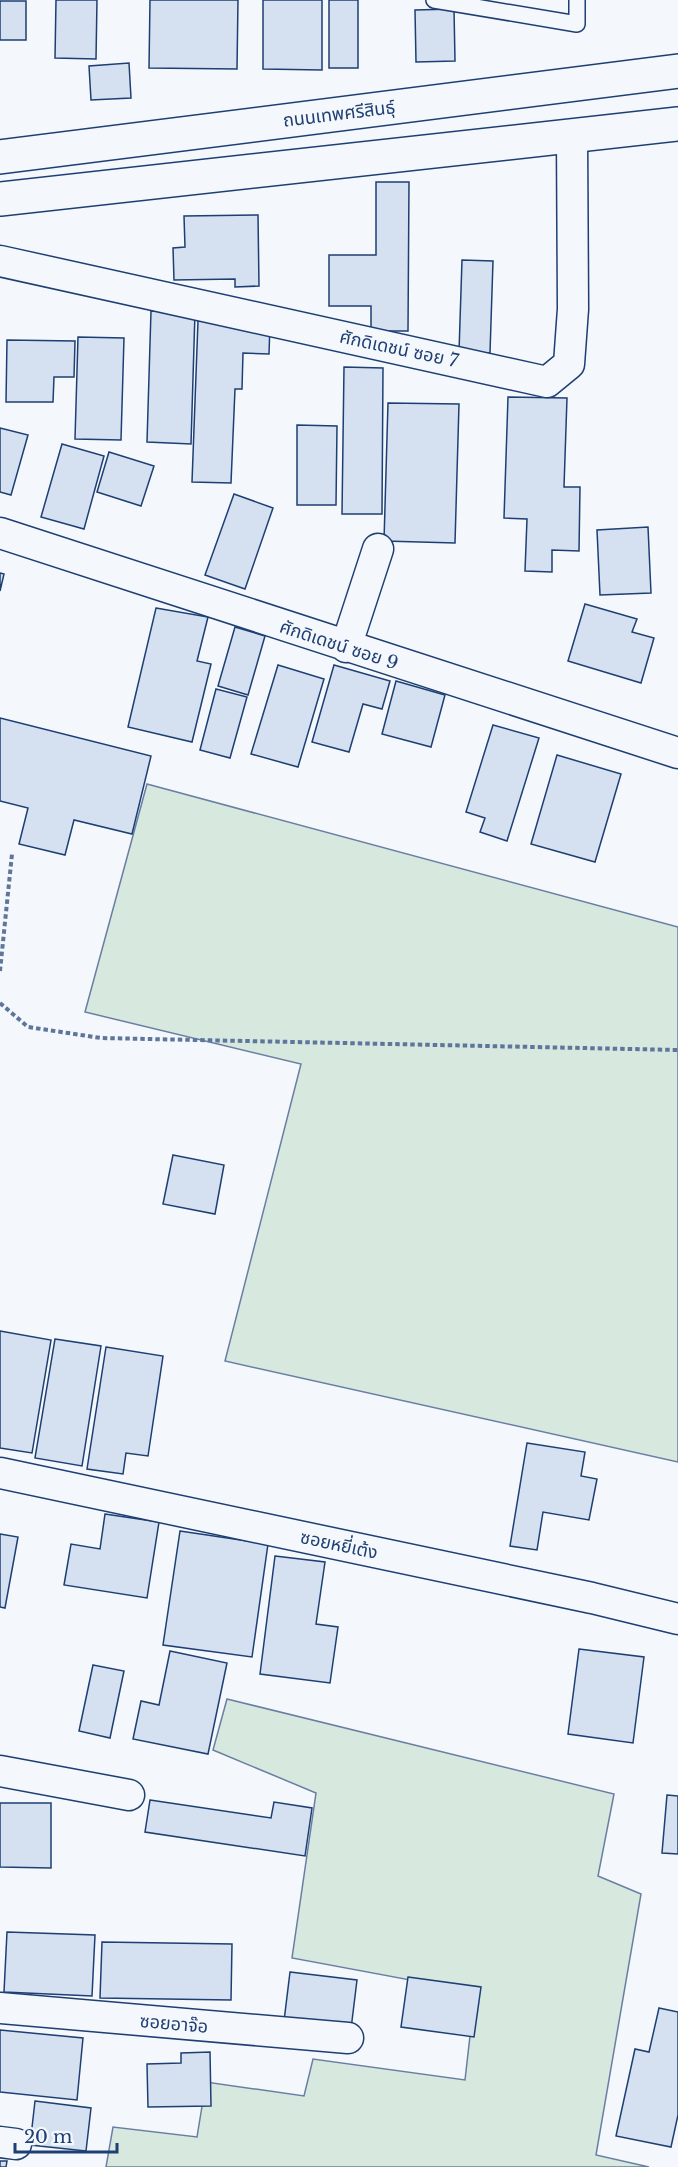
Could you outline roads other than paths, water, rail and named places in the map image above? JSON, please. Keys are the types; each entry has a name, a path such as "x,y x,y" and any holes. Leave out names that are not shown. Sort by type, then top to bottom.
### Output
{"main road":[{"name":"ถนนเทพศรีสินธุ์","path":"0,157 678,71"},
{"path":"0,199 678,124"}],"street":[{"name":"ศักดิเดชน์ ซอย 7","path":"0,261 547,382 569,363 573,309 572,135"},
{"name":"ศักดิเดชน์ ซอย 9","path":"0,533 678,753"},
{"path":"346,647 378,549"},
{"name":"ซอยหยี่เต้ง","path":"0,1473 592,1598 678,1619"},
{"path":"0,1771 129,1795"},
{"name":"ซอยอาจ๊อ","path":"0,2008 348,2038"}],"lane":[{"path":"434,0 577,24 577,0"}]}
